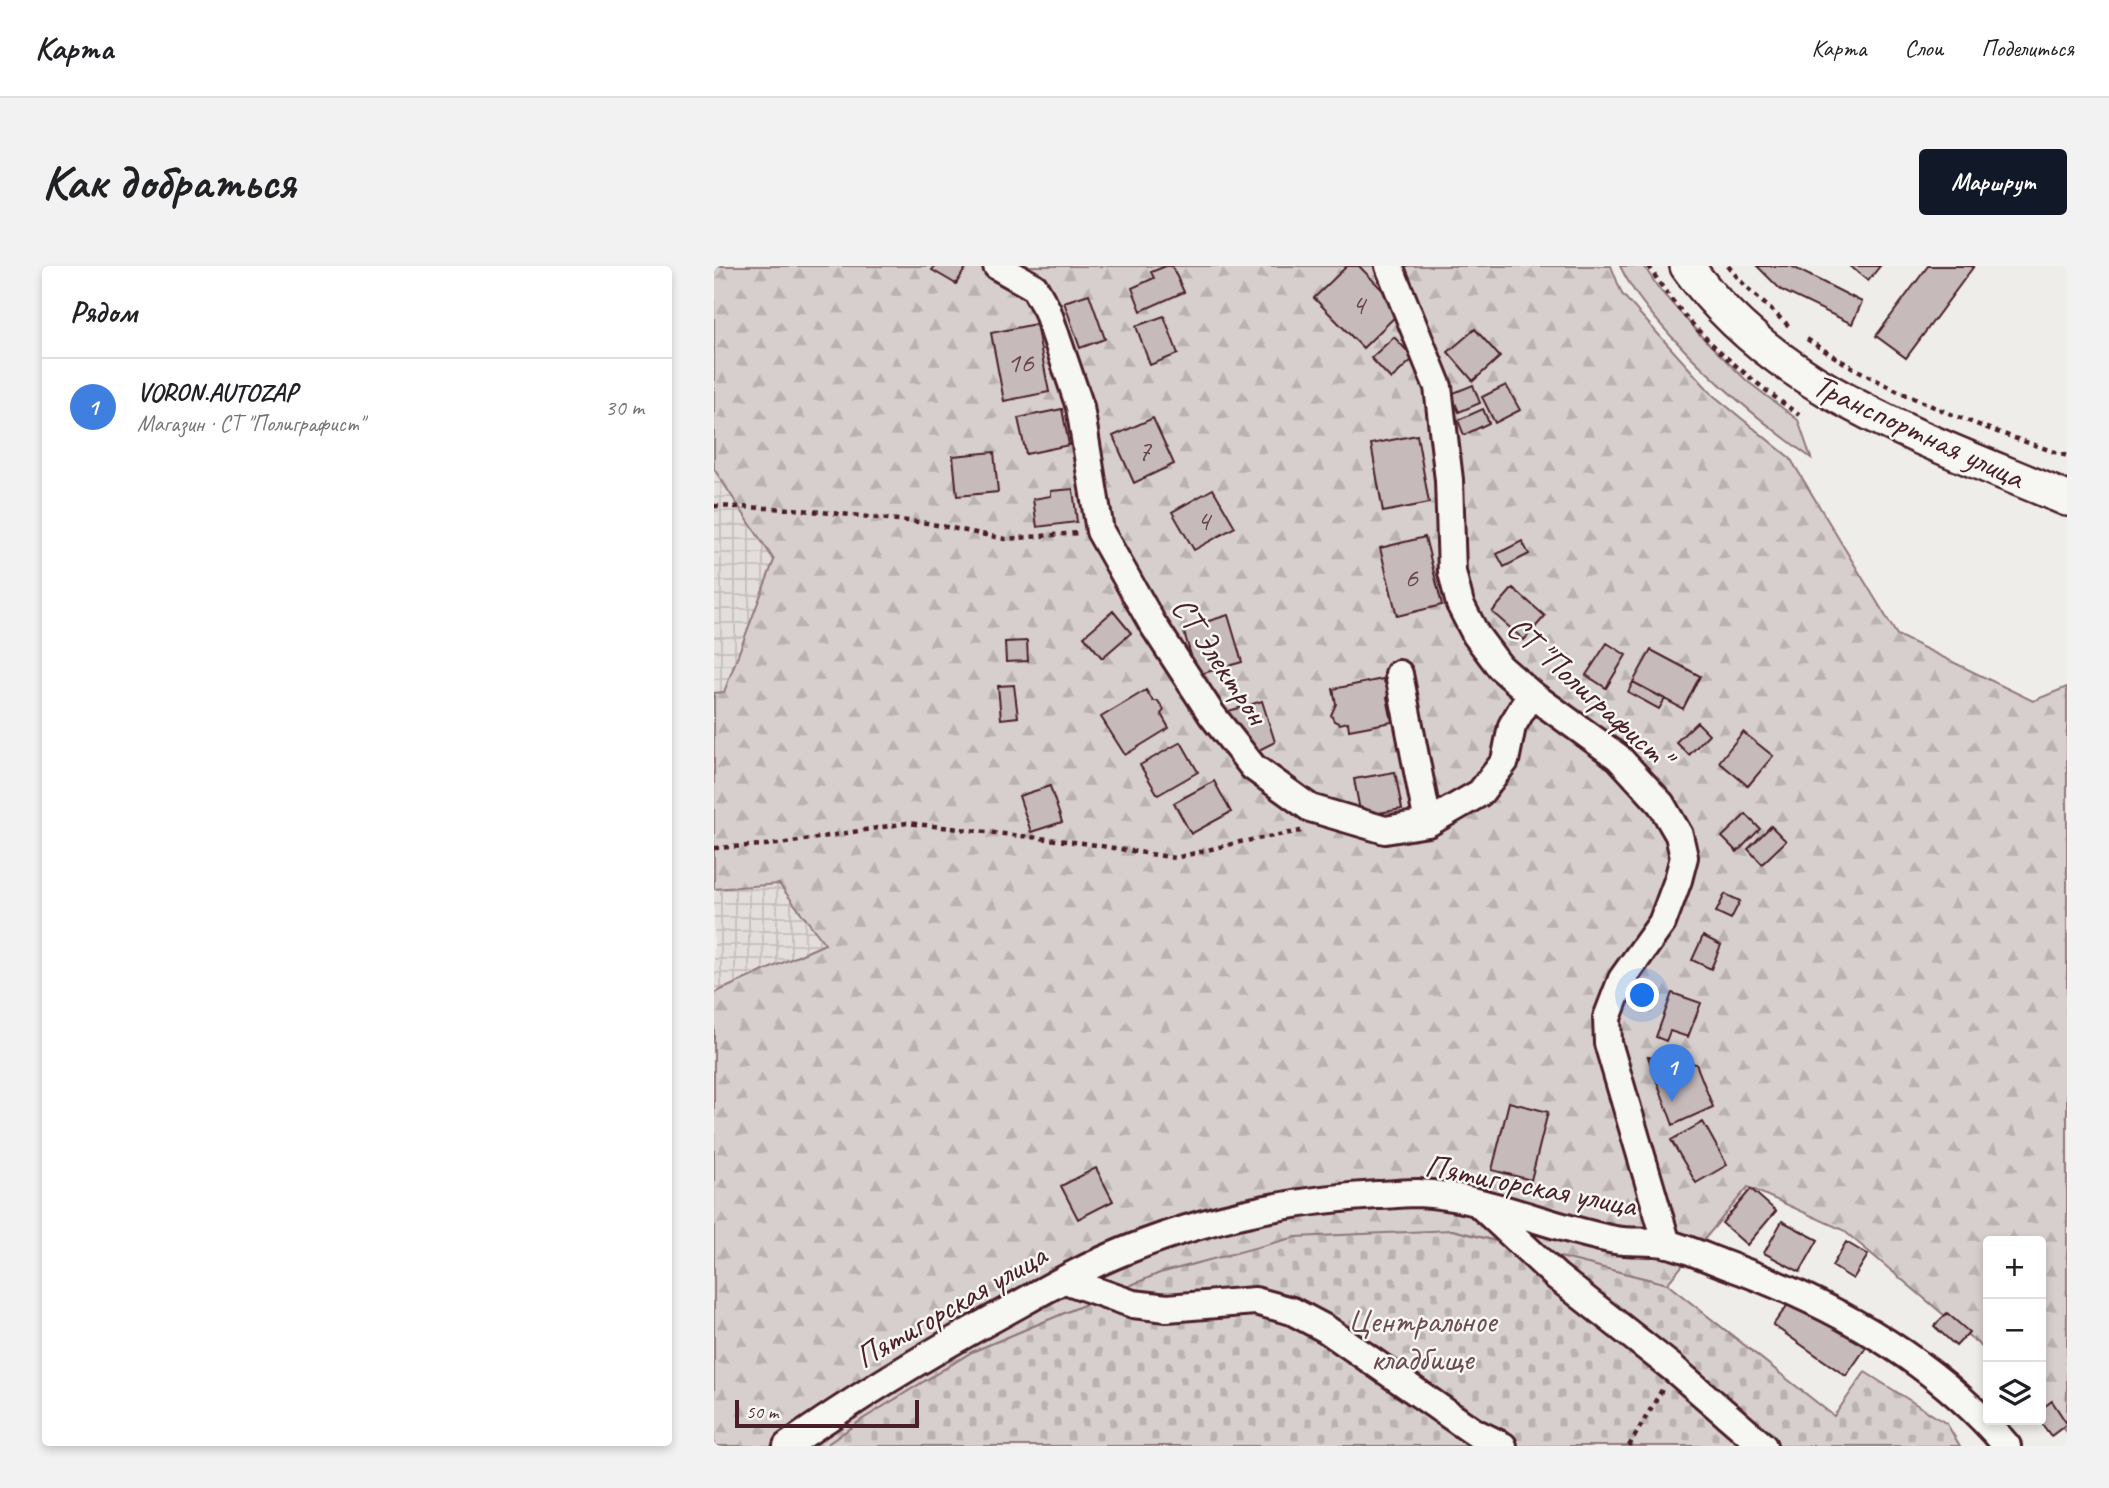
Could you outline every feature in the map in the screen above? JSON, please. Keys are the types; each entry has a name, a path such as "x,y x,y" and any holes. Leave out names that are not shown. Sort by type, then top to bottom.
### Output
{"main road":[{"name":"Транспортная улица","path":"1686,266 1698,282 1770,354 1821,389 1899,427 2067,499"}],"street":[{"name":"СТ Электрон","path":"998,266 1034,287 1048,310 1080,407 1100,531 1152,623 1212,715 1253,767 1310,808 1385,830 1428,823 1480,793 1505,761 1512,726 1531,694"},
{"name":"СТ \"Полиграфист\"","path":"1389,266 1438,387 1449,480 1452,572 1460,604 1476,635 1500,667 1531,694 1618,757 1661,804 1679,835 1684,857 1662,923 1622,979 1607,1018 1608,1043 1667,1244"},
{"path":"1398,674 1428,823"},
{"name":"Пятигорская улица","path":"787,1446 835,1412 943,1346 1065,1280 1126,1251 1197,1226 1269,1207 1352,1197 1419,1193 1476,1202 1588,1235 1627,1242 1667,1244 1766,1279 1845,1316 1932,1372 1984,1419 2007,1446"},
{"path":"1476,1202 1556,1276 1674,1369 1763,1446"},
{"path":"1065,1280 1133,1304 1167,1308 1255,1301 1292,1311 1326,1329 1474,1432 1503,1446"}],"path":[{"path":"1728,266 1745,286 1791,328 1835,358 1916,400 2004,435 2067,456"},
{"path":"714,506 793,509 927,523 1005,539 1100,531"},
{"path":"714,848 780,844 906,823 1083,843 1175,858 1303,830"},
{"path":"1629,1446 1674,1369"}],"shaded area":[{"path":"714,469 774,560 724,692 714,693"},
{"path":"779,883 825,944 714,993 714,889"}],"green space":[{"path":"714,266 1611,266 1622,294 1713,395 1790,458 1897,635 2033,701 2067,687 2067,1432 2046,1410 2046,1236 1983,1236 1983,1348 1843,1230 1748,1187 1667,1284 1452,1230 1160,1273 972,1352 863,1419 825,1446 714,1446 714,993 825,944 779,884 714,889 714,693 724,692 774,560 714,469"},
{"path":"1620,266 1644,266 1659,289 1702,337 1747,381 1798,420 1811,458 1738,400 1687,352 1642,302"},
{"name":"Центральное кладбище","path":"1452,1230 1667,1284 1834,1416 1865,1372 1947,1424 1960,1446 825,1446 863,1419 972,1352 1160,1273 1296,1237"}],"building":[{"path":"935,266 967,266 956,284 932,270"},
{"path":"1172,266 1184,292 1141,311 1132,288 1154,278 1151,272"},
{"path":"1347,266 1359,266 1402,310 1363,348 1314,298"},
{"path":"1757,266 1791,266 1862,302 1852,324 1781,290"},
{"path":"1850,266 1880,266 1868,281"},
{"path":"1928,266 1974,266 1906,358 1876,336"},
{"path":"1089,294 1105,339 1080,348 1064,302"},
{"path":"1164,316 1178,354 1150,365 1136,326"},
{"path":"1036,324 1049,392 1004,401 991,333"},
{"path":"1475,329 1500,357 1473,381 1448,352"},
{"path":"1394,337 1414,358 1391,379 1371,358"},
{"path":"1473,385 1480,403 1459,412 1451,394"},
{"path":"1506,385 1520,410 1495,423 1482,397"},
{"path":"1062,409 1069,445 1026,454 1018,418"},
{"path":"1483,409 1489,423 1464,435 1458,420"},
{"path":"1153,418 1174,464 1134,483 1113,436"},
{"path":"1417,435 1429,503 1383,512 1371,444"},
{"path":"994,452 998,492 957,496 953,456"},
{"path":"1073,489 1077,522 1037,527 1033,499 1051,496 1051,491"},
{"path":"1213,489 1235,527 1194,550 1172,512"},
{"path":"1425,537 1442,605 1397,616 1380,548"},
{"path":"1522,541 1529,554 1504,567 1497,554"},
{"path":"1513,588 1545,616 1524,640 1492,612"},
{"path":"1113,611 1131,633 1102,658 1084,636"},
{"path":"1228,615 1242,662 1197,675 1183,629"},
{"path":"1027,641 1028,661 1006,662 1005,642"},
{"path":"1607,643 1626,655 1606,688 1586,675"},
{"path":"1651,650 1700,676 1683,709 1633,682"},
{"path":"1383,679 1389,692 1387,697 1392,722 1349,730 1348,722 1340,724 1334,721 1331,715 1336,704 1333,689"},
{"path":"1633,682 1665,699 1659,709 1628,692"},
{"path":"1014,685 1018,717 1001,719 998,686"},
{"path":"1146,690 1153,701 1158,701 1164,710 1161,714 1169,728 1125,755 1101,717"},
{"path":"1262,701 1275,742 1253,753 1222,713"},
{"path":"1697,722 1709,734 1689,755 1676,742"},
{"path":"1743,732 1773,756 1748,786 1719,762"},
{"path":"1181,742 1198,772 1158,795 1140,765"},
{"path":"1395,772 1402,809 1361,816 1354,779"},
{"path":"1214,781 1231,812 1191,834 1174,803"},
{"path":"1050,786 1062,822 1031,832 1019,796"},
{"path":"1746,814 1760,829 1737,852 1722,837"},
{"path":"1771,826 1786,841 1762,864 1748,849"},
{"path":"1725,894 1740,901 1731,919 1716,912"},
{"path":"1703,936 1721,945 1711,969 1692,960"},
{"path":"1672,993 1701,1003 1688,1037 1670,1031 1666,1041 1656,1037"},
{"path":"1648,1057 1696,1064 1713,1107 1673,1125"},
{"path":"1509,1102 1548,1112 1531,1180 1492,1170"},
{"path":"1703,1122 1727,1165 1696,1183 1671,1140"},
{"path":"1096,1168 1113,1201 1078,1219 1061,1186"},
{"path":"1751,1189 1776,1211 1747,1245 1722,1223"},
{"path":"1782,1221 1818,1240 1800,1272 1764,1253"},
{"path":"1846,1242 1868,1255 1853,1279 1832,1266"},
{"path":"1795,1295 1867,1346 1846,1376 1773,1325"},
{"path":"1947,1313 1969,1332 1956,1346 1934,1326"},
{"path":"2052,1401 2067,1424 2051,1436 2043,1425 2046,1425 2046,1405"}],"place":[{"name":"VORON.AUTOZAP","path":"1672,1102"}]}
